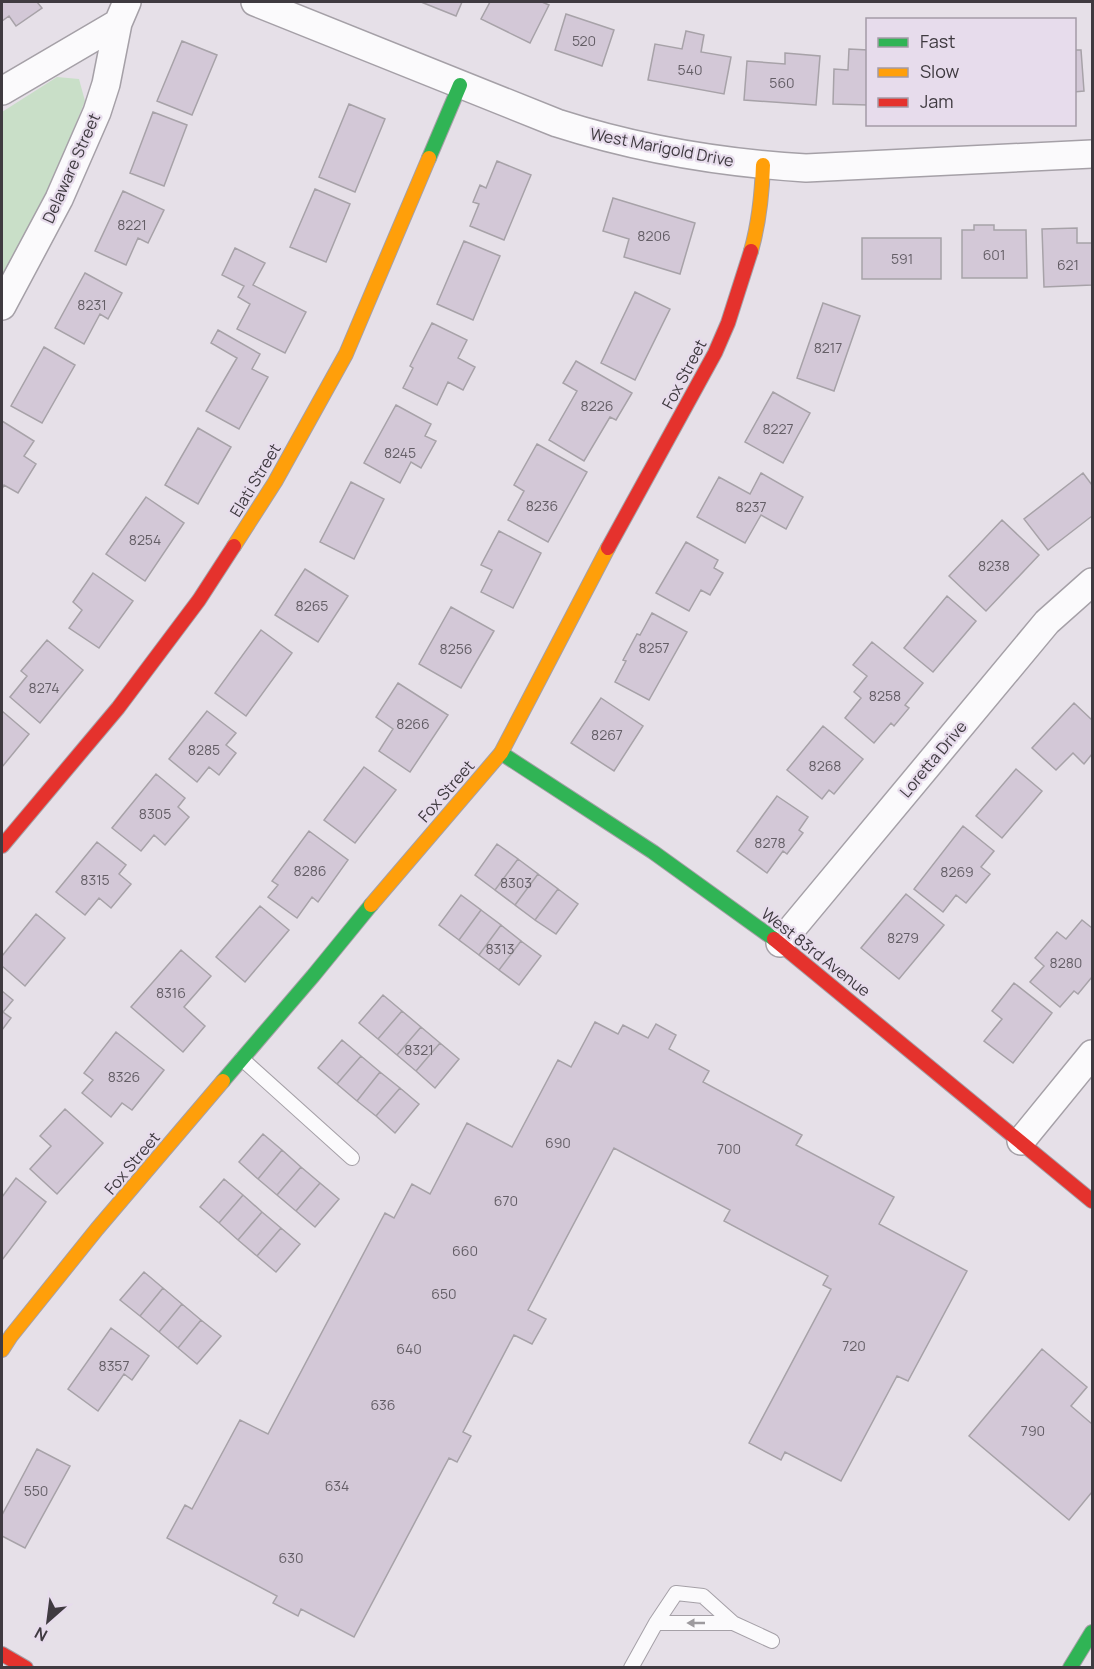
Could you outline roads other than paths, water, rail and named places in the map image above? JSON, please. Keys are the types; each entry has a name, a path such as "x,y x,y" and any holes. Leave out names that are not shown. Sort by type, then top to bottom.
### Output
{"street":[{"name":"West Marigold Drive","path":"255,2 557,123 595,135 706,158 806,168 1092,154"},
{"name":"Delaware Street","path":"2,91 123,12"},
{"name":"Delaware Street","path":"2,306 59,199 97,112 123,12"},
{"name":"Elati Street","path":"2,846 118,708 199,600 275,482 346,354 460,85"},
{"name":"Fox Street","path":"2,1350 97,1229 501,753 724,333 755,237 762,199 763,165"},
{"name":"Loretta Drive","path":"780,943 1047,622 1092,582"},
{"name":"West 83rd Avenue","path":"501,753 653,852 780,943 1092,1201"},
{"path":"1022,1141 1092,1054"},
{"path":"1070,1668 1092,1632"},
{"path":"2,1654 26,1668"}],"lane":[{"path":"242,1059 352,1158"},
{"path":"631,1668 676,1593 703,1596 733,1623 772,1641"},
{"path":"656,1623 733,1623"}]}
